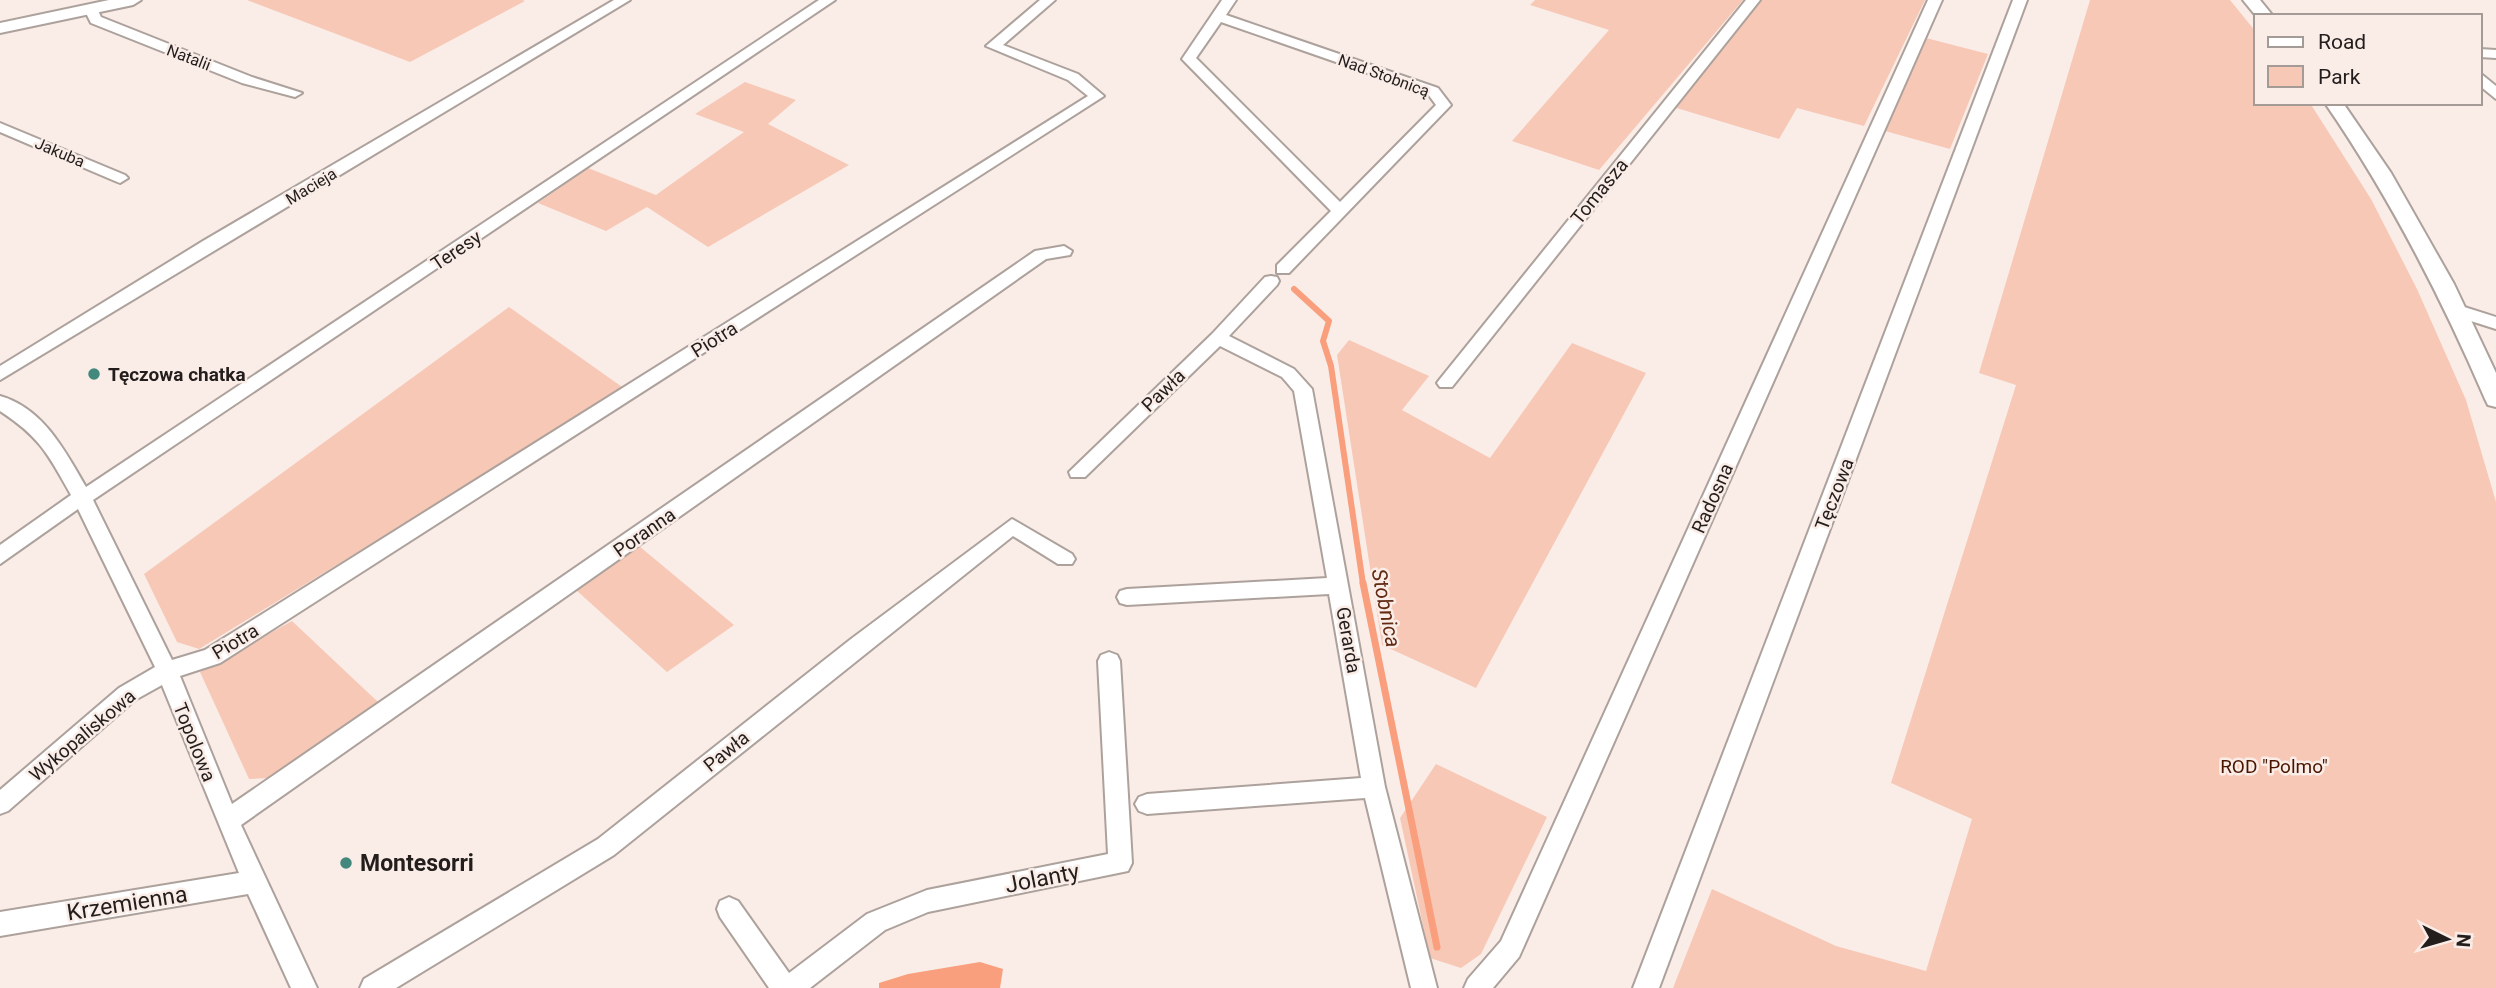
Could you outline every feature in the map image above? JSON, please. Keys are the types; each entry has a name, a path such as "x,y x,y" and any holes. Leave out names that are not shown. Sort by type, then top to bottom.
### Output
{"street":[{"path":"0,28 133,0"},
{"name":"Macieja","path":"0,374 209,245 623,0"},
{"name":"Teresy","path":"82,497 114,479 828,0"},
{"name":"Piotra","path":"167,671 212,657 1097,96 1073,78 993,46 1048,0"},
{"path":"1229,0 1189,55 1189,59 1340,212"},
{"name":"Tomasza","path":"1446,383 1753,0"},
{"name":"Radosna","path":"1477,988 1510,949 1935,0"},
{"name":"Tęczowa","path":"1647,988 2020,0"},
{"path":"2251,0 2263,14"},
{"name":"Natalii","path":"92,9 96,20 247,79 295,93"},
{"name":"Nad Stobnicą","path":"1217,338 1444,105 1433,91 1218,17"},
{"path":"2482,79 2496,95"},
{"path":"2335,105 2403,209 2458,311 2496,398"},
{"name":"Jakuba","path":"0,127 120,178"},
{"name":"Poranna","path":"227,821 1041,255 1064,251"},
{"path":"2458,311 2496,323"},
{"name":"Pawła","path":"1078,472 1217,338"},
{"name":"Gerarda","path":"1217,338 1288,373 1303,389 1374,788 1424,988"},
{"name":"Topolowa","path":"0,402 36,426 51,443 82,497 167,671 227,821 304,988"},
{"path":"0,556 82,497"},
{"name":"Pawła","path":"373,988 607,847 858,645 1012,526 1065,559"},
{"path":"1127,597 1339,585"},
{"name":"Jolanty","path":"790,988 876,922 927,901 1120,863 1109,661"},
{"name":"Wykopaliskowa","path":"0,804 127,694 167,671"},
{"path":"1147,804 1374,788"},
{"name":"Krzemienna","path":"0,924 254,882"},
{"path":"729,909 784,988"}],"green space":[{"path":"247,0 522,0 525,1 410,62"},
{"path":"1535,0 1743,0 1599,170 1512,141 1609,30 1530,5"},
{"path":"1759,0 1925,0 1864,126 1797,108 1779,139 1670,106"},
{"name":"ROD \"Polmo\"","path":"2090,0 2230,0 2254,30 2254,105 2311,105 2371,199 2417,289 2466,400 2496,502 2496,988 1673,988 1712,889 1836,946 1926,971 1972,819 1891,783 2016,385 1979,373"},
{"path":"1926,38 1988,54 1950,149 1885,131"},
{"path":"745,82 796,100 768,124 849,165 708,247 647,207 606,231 538,203 588,168 656,195 744,132 695,114"},
{"path":"509,307 625,389 199,649 177,642 144,574"},
{"path":"1349,340 1429,376 1402,410 1490,458 1572,343 1646,373 1476,688 1382,645 1337,355"},
{"path":"639,546 734,625 667,672 576,590"},
{"path":"292,621 378,702 268,778 249,779 200,672"},
{"path":"1436,764 1547,817 1481,954 1461,968 1430,958 1400,818"}],"shaded area":[{"path":"980,962 1003,969 1000,988 879,988 879,983 908,974"}],"waterway":[{"name":"Stobnica","path":"1294,289 1329,321 1323,341 1331,366 1363,584"},
{"name":"Stobnica","path":"1363,583 1437,947"}],"place":[{"name":"Tęczowa chatka","path":"94,374"},
{"name":"Montesorri","path":"346,863"}]}
